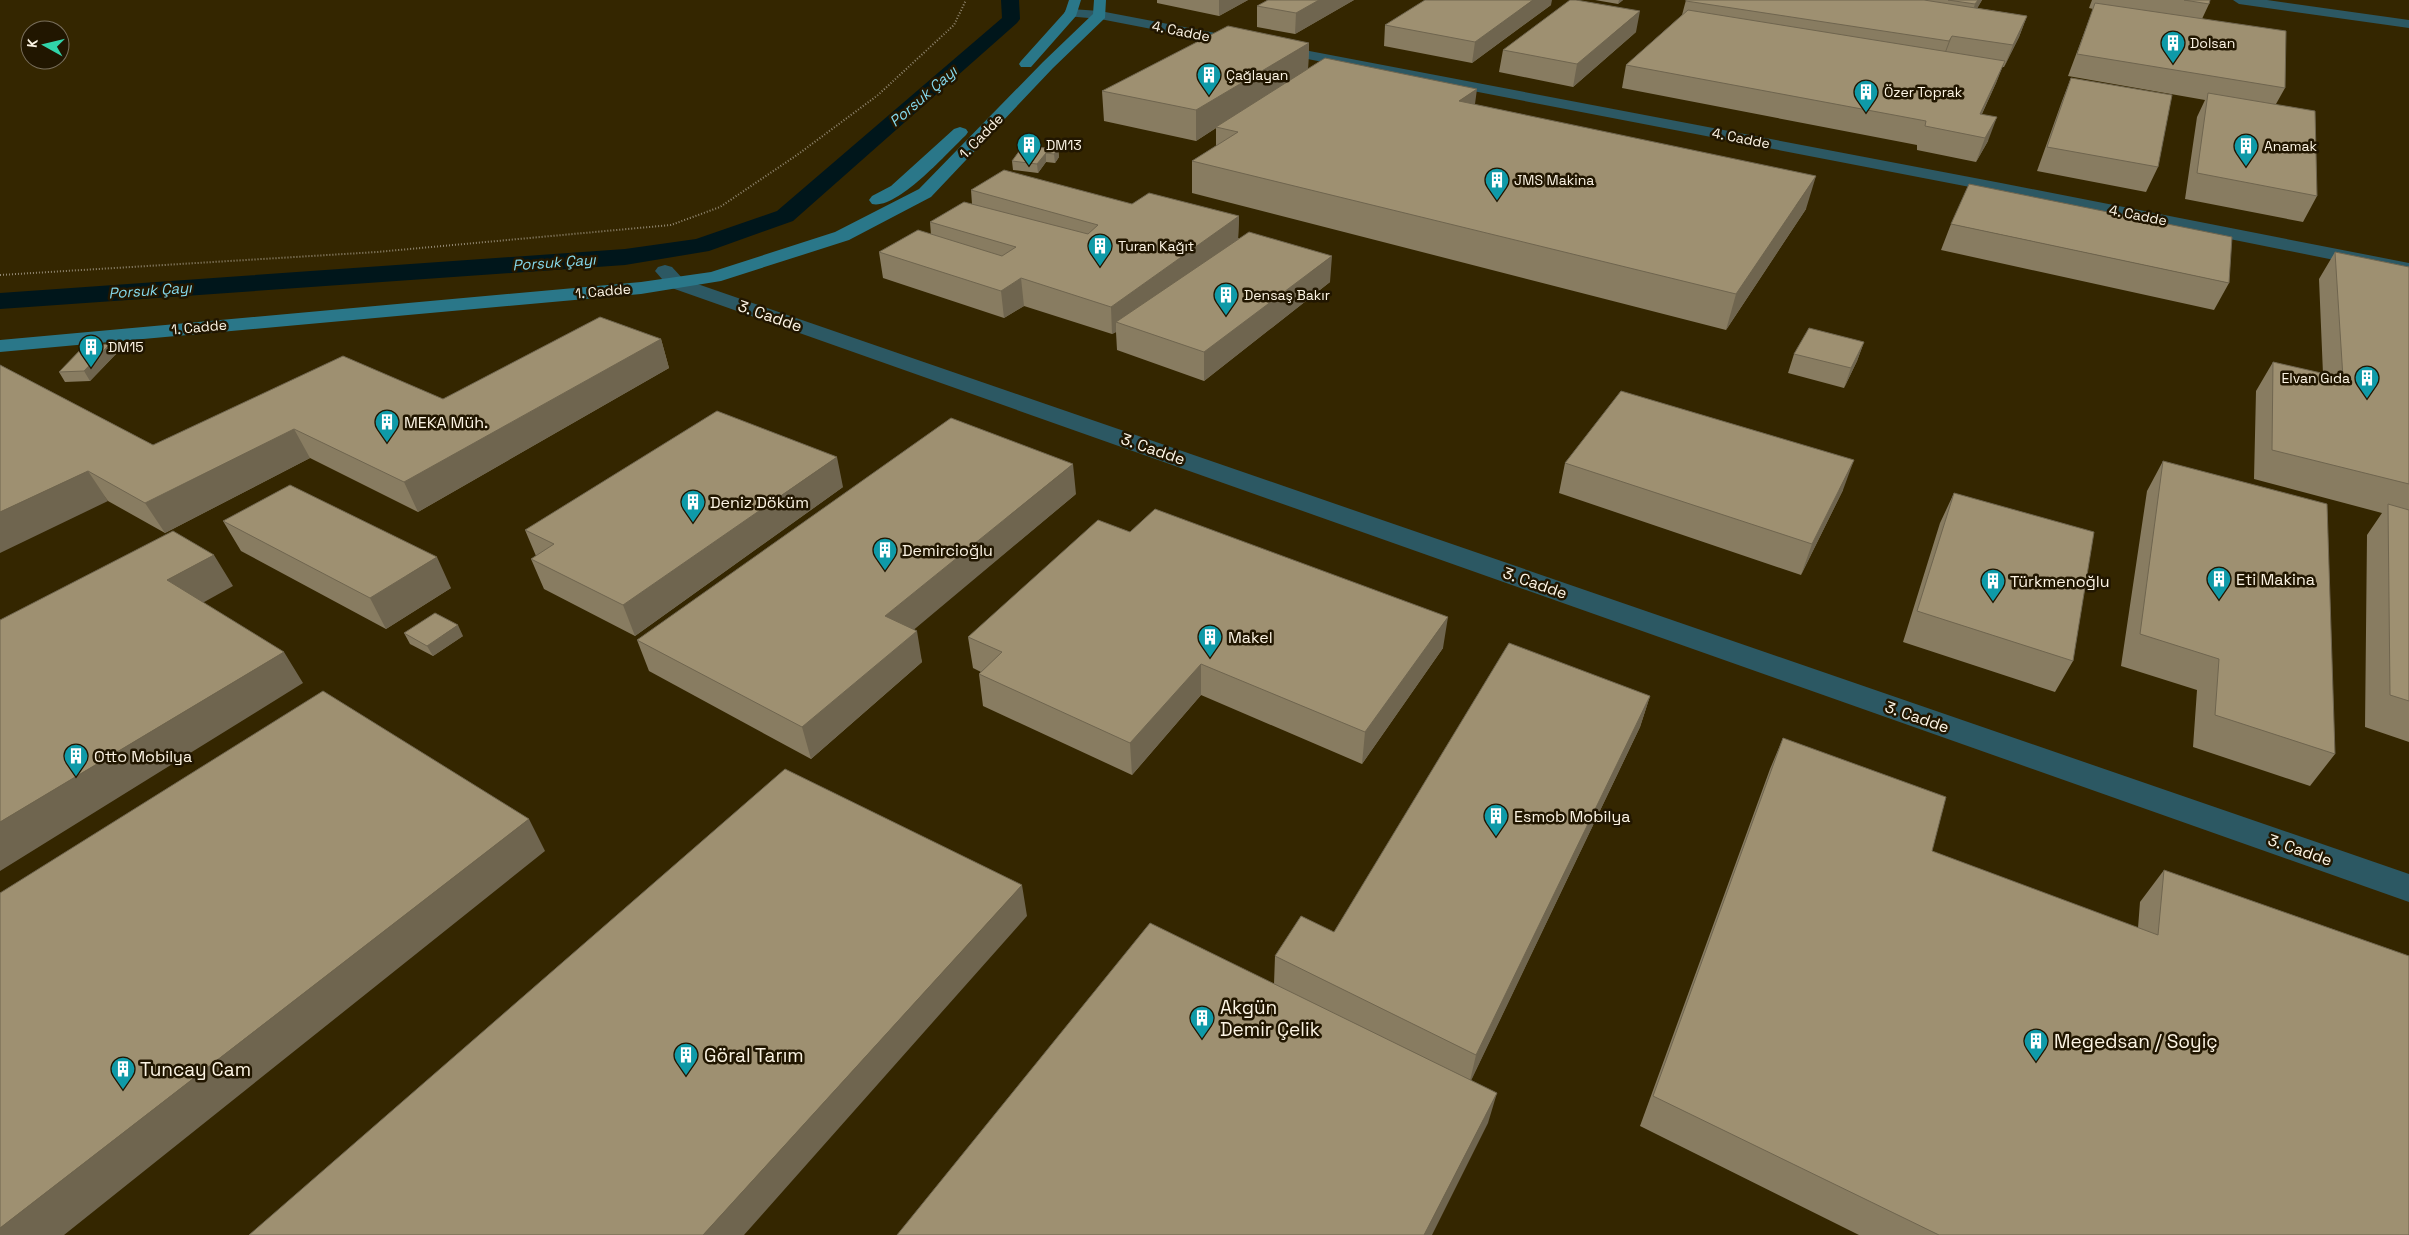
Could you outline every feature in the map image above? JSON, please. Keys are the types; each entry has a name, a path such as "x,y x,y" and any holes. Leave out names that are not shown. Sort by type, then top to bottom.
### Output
{"street":[{"path":"2240,0 2409,24"},
{"name":"4. Cadde","path":"1073,6 1100,8 2409,269"},
{"name":"1. Cadde","path":"988,102 1073,6"},
{"name":"1. Cadde","path":"238,306 671,277 714,277 842,236 925,193 1100,8"},
{"name":"1. Cadde","path":"0,346 641,288 820,230 897,190 975,116"},
{"name":"3. Cadde","path":"671,277 2409,888"}],"path":[{"path":"0,275 377,252 671,225 720,207 797,155 878,95 954,25 966,0"}],"shaded area":[{"path":"0,0 2409,0 2409,1235 0,1235"}],"building":[{"path":"1268,0 1319,0 1296,13 1257,6"},
{"path":"1425,0 1533,0 1475,42 1385,25"},
{"path":"1570,0 1640,11 1577,64 1503,50"},
{"path":"1686,0 1924,0 2027,16 2013,45 1952,36 1949,41"},
{"path":"1948,0 1978,0 1975,4"},
{"path":"2184,0 2210,0 2209,4"},
{"path":"2095,3 2286,31 2285,88 2077,54"},
{"name":"Özer Toprak","path":"1688,10 2005,61 1980,114 1997,117 1985,138 1925,126 1926,121 1626,65"},
{"path":"1228,26 1309,43 1196,110 1102,91"},
{"name":"JMS Makina","path":"1325,58 1477,89 1459,101 1816,176 1736,294 1192,161 1238,132 1216,127"},
{"path":"2071,78 2172,95 2158,167 2047,147"},
{"name":"Anamak","path":"2208,93 2315,111 2317,196 2197,173"},
{"path":"1023,146 1058,149 1054,154 1046,153 1037,164 1012,161"},
{"path":"1004,170 1132,204 1149,193 1239,216 1111,307 1021,278 1001,291 879,252 918,230 1002,256 1016,247 930,222 964,202 1088,234 1098,225 971,190"},
{"path":"1969,184 2232,237 2229,283 1951,224"},
{"path":"1249,232 1332,256 1204,352 1116,322"},
{"name":"Elvan Gıda","path":"2335,252 2409,267 2409,484 2272,450 2273,362 2343,378"},
{"path":"600,317 661,339 404,482 294,429 145,503 88,471 0,512 0,365 153,445 343,356 443,399"},
{"path":"1809,328 1864,342 1851,368 1794,354"},
{"path":"110,344 84,371 59,372 85,345"},
{"path":"1621,391 1854,460 1812,544 1565,463"},
{"name":"Deniz Döküm","path":"717,411 837,457 623,605 531,559 554,544 525,530"},
{"name":"Demircioğlu","path":"951,418 1073,464 885,616 917,631 802,727 637,640"},
{"name":"Eti Makina","path":"2163,461 2327,504 2335,754 2215,715 2219,659 2140,634"},
{"path":"290,485 437,557 370,598 223,521"},
{"name":"Türkmenoğlu","path":"1954,493 2094,532 2073,661 1917,611"},
{"path":"2388,504 2409,510 2409,701 2390,695"},
{"name":"Makel","path":"1155,509 1448,617 1365,732 1201,664 1130,743 979,674 1002,652 968,637 1098,520 1130,532"},
{"name":"Otto Mobilya","path":"173,531 214,555 167,580 284,652 0,822 0,620"},
{"path":"435,613 458,625 427,646 404,633"},
{"name":"Esmob Mobilya","path":"1509,643 1650,696 1476,1055 1275,956 1301,916 1334,932"},
{"name":"Tuncay Cam","path":"323,691 529,819 0,1228 0,893"},
{"name":"Megedsan / Soyiç","path":"1783,738 1946,797 1932,851 2158,935 2164,870 2409,956 2409,1235 1939,1235 1653,1096"},
{"name":"Göral Tarım","path":"785,769 1022,885 703,1235 249,1235"},
{"name":"Akgün Demir Çelik","path":"1150,923 1497,1093 1424,1235 897,1235"}],"waterway":[{"name":"Porsuk Çayı","path":"0,301 625,257 700,246 785,216 1011,19 1010,0"}],"place":[{"name":"Dolsan","path":"2173,64"},
{"name":"Çağlayan","path":"1209,96"},
{"name":"Özer Toprak","path":"1866,113"},
{"name":"DM13","path":"1029,166"},
{"name":"Anamak","path":"2246,167"},
{"name":"JMS Makina","path":"1497,201"},
{"name":"Turan Kağıt","path":"1100,267"},
{"name":"Densaş Bakır","path":"1226,316"},
{"name":"DM15","path":"91,368"},
{"name":"Elvan Gıda","path":"2367,399"},
{"name":"MEKA Müh.","path":"387,443"},
{"name":"Deniz Döküm","path":"693,523"},
{"name":"Demircioğlu","path":"885,571"},
{"name":"Eti Makina","path":"2219,600"},
{"name":"Türkmenoğlu","path":"1993,602"},
{"name":"Makel","path":"1210,658"},
{"name":"Otto Mobilya","path":"76,777"},
{"name":"Esmob Mobilya","path":"1496,837"},
{"name":"Akgün Demir Çelik","path":"1202,1039"},
{"name":"Megedsan / Soyiç","path":"2036,1062"},
{"name":"Göral Tarım","path":"686,1076"},
{"name":"Tuncay Cam","path":"123,1090"}]}
